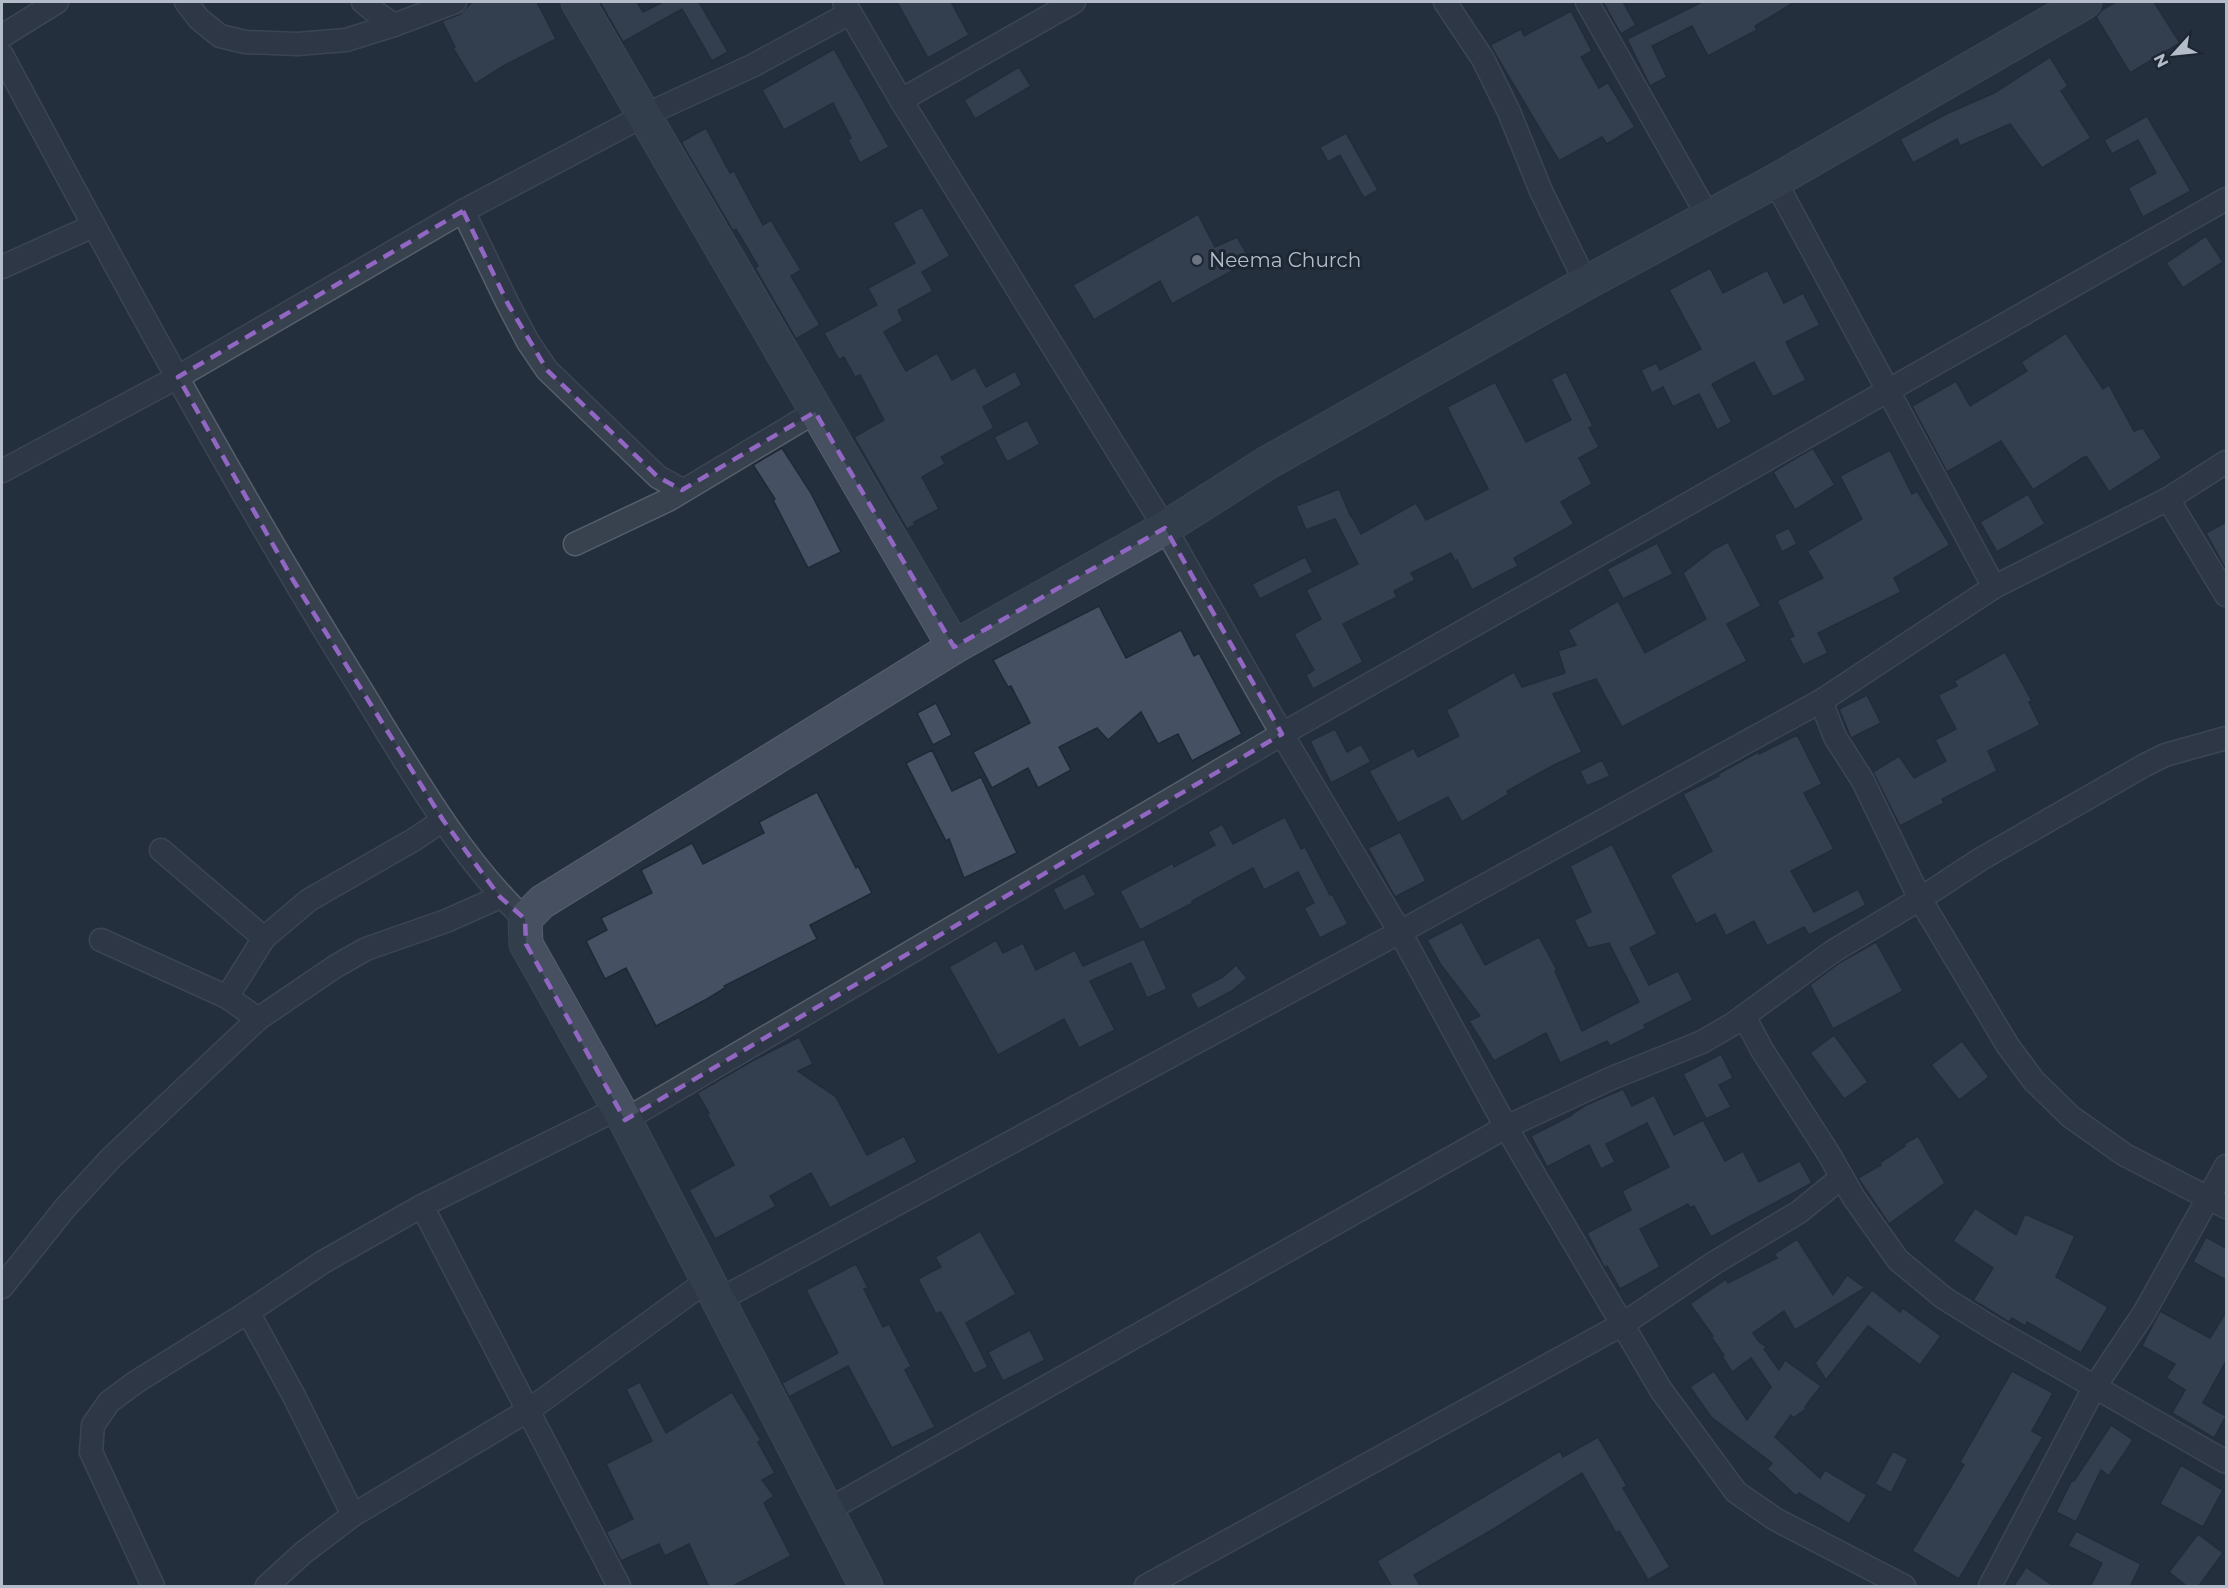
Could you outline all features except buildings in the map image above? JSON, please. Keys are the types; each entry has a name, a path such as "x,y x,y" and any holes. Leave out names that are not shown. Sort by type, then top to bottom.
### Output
{"street":[{"path":"2,36 57,2"},
{"path":"186,2 199,19 220,36 245,42 297,44 346,40 454,2"},
{"path":"363,2 394,25"},
{"path":"578,2 954,647"},
{"path":"900,100 1074,2"},
{"path":"1445,2 1483,59 1509,112 1541,191 1586,283"},
{"path":"1587,2 1708,216"},
{"path":"525,920 542,902 954,647 1165,528 1267,463 1586,283 1775,181 2085,2"},
{"path":"2,471 178,377 463,211 645,116 752,66 847,7 900,100 1165,528 1282,734 1400,932 1506,1127 1661,1390 1736,1492 1774,1519 1904,1587"},
{"path":"2,55 93,226 293,580 443,820 500,897 525,920 526,944 622,1114 867,1587"},
{"path":"1775,181 1994,587"},
{"path":"153,1587 91,1452 93,1425 109,1402 136,1383 323,1262 422,1206 622,1114 1282,734 2226,199"},
{"path":"463,211 507,304 547,370 658,477 682,490"},
{"path":"2,267 93,226"},
{"path":"576,544 668,500 815,412"},
{"path":"267,1587 303,1553 353,1515 529,1410 713,1290 1400,932 1821,701 1994,587 2168,499 2226,462"},
{"path":"2168,499 2226,596"},
{"path":"1821,701 1835,737 1863,781 1920,899 2008,1046 2034,1081 2071,1117 2125,1155 2217,1202"},
{"path":"828,1510 1506,1127 1612,1078 1702,1042 1744,1016 1832,952 1981,859 2145,765 2165,756 2226,740"},
{"path":"227,997 264,938 309,900 443,820"},
{"path":"161,850 264,938"},
{"path":"2,1287 65,1208 111,1158 258,1019 336,966 366,949 446,921 500,897"},
{"path":"101,940 227,997 258,1019"},
{"path":"1744,1016 1762,1050 1869,1221 1898,1260 1944,1298 2094,1388 2226,1462"},
{"path":"1990,1587 2094,1388 2217,1202 2226,1166"},
{"path":"1146,1587 1623,1324 1714,1263 1799,1212 1842,1177"},
{"path":"422,1206 619,1586"},
{"path":"249,1312 353,1515"}],"highlighted area":[{"path":"463,211 508,304 547,370 658,477 682,490 815,412 954,647 1165,528 1282,734 625,1120 526,944 525,919 500,897 443,820 293,580 178,377"}],"place":[{"name":"Neema Church","path":"1197,260"}]}
